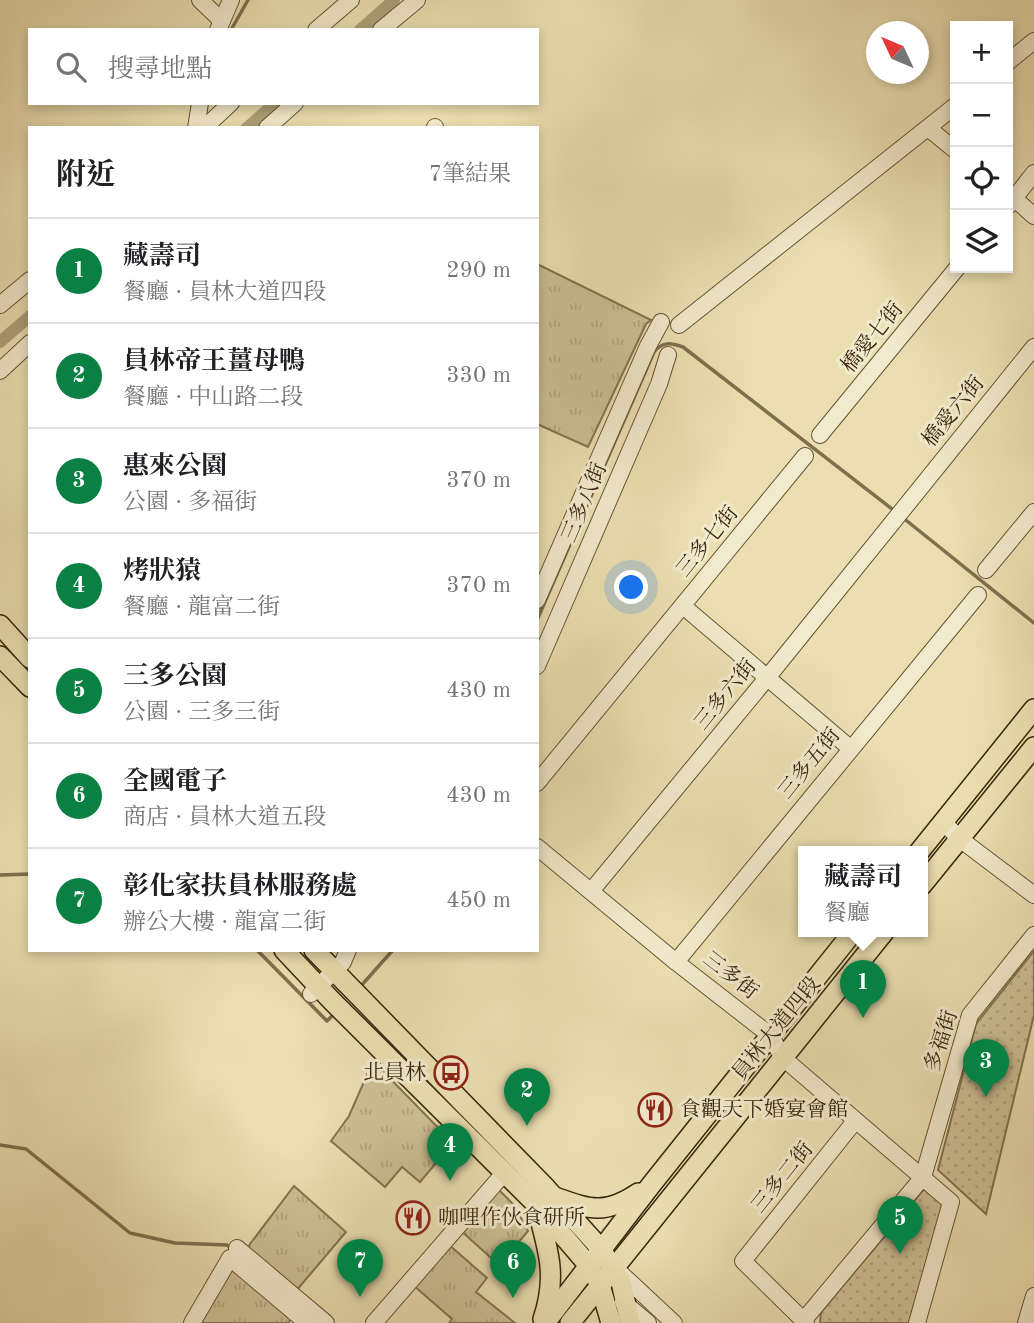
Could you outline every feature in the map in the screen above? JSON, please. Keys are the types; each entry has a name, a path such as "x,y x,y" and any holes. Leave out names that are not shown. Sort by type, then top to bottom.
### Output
{"main road":[{"path":"0,625 28,655"},
{"path":"0,656 27,677"},
{"path":"924,846 1034,709"},
{"path":"928,878 1034,747"},
{"name":"員林大道四段","path":"543,1323 849,937"},
{"name":"員林大道四段","path":"570,1323 880,937"},
{"path":"286,952 314,990 332,1001 505,1172 544,1200 601,1249 621,1282 629,1314"},
{"path":"316,952 544,1200 600,1285 611,1323"},
{"path":"544,1200 592,1210 607,1209 624,1203 651,1185"},
{"path":"543,1323 552,1279 544,1200"}],"street":[{"path":"200,0 220,25 231,0"},
{"path":"318,28 351,0"},
{"path":"383,28 417,0"},
{"path":"1013,58 1034,41"},
{"path":"200,105 202,126"},
{"path":"203,126 229,105"},
{"path":"269,126 294,105"},
{"path":"679,325 950,110"},
{"path":"928,128 951,147"},
{"path":"1013,196 1034,173"},
{"path":"1013,201 1034,216"},
{"name":"橋愛七街","path":"820,435 953,273"},
{"path":"0,305 28,282"},
{"path":"539,595 648,346 662,322"},
{"path":"0,371 28,344"},
{"name":"橋愛六街","path":"891,525 1034,347"},
{"name":"三多八街","path":"539,661 659,384 668,355"},
{"name":"三多七街","path":"539,781 805,456"},
{"path":"986,570 1034,512"},
{"name":"三多六街","path":"592,890 891,525"},
{"name":"三多五街","path":"676,962 978,595"},
{"path":"683,606 850,748"},
{"path":"943,822 960,839 1034,895"},
{"name":"三多街","path":"539,848 676,962 771,1036 782,1058 951,1202 917,1323"},
{"name":"多福街","path":"923,1177 970,1014 1034,935"},
{"path":"314,990 343,962 347,952"},
{"name":"三多二街","path":"804,1322 743,1261 855,1121"},
{"path":"374,1323 505,1172"},
{"path":"804,1322 923,1177"},
{"path":"192,1323 233,1253"},
{"path":"233,1253 307,1323"},
{"path":"233,1253 327,1323"},
{"path":"613,1267 674,1323"},
{"path":"600,1285 629,1314 648,1323"},
{"path":"1026,1323 1034,1296"}],"green space":[{"path":"539,265 651,320 646,324 588,447 539,425"},
{"path":"1034,951 1034,1015 986,1214 938,1170 976,1024"},
{"path":"376,1064 453,1143 420,1182 402,1167 385,1187 331,1141 349,1116 370,1068"},
{"path":"294,1186 346,1232 296,1291 248,1249"},
{"path":"498,1189 514,1205 528,1231 499,1265 460,1230"},
{"path":"924,1189 946,1201 911,1323 820,1323 821,1312"},
{"path":"448,1244 487,1278 476,1292 515,1323 449,1323 452,1319 414,1286"},
{"path":"240,1269 294,1315 288,1323 200,1323 231,1270"}],"waterway":[{"path":"232,28 248,0"},
{"path":"362,28 394,0"},
{"path":"249,126 273,105"},
{"path":"0,342 28,318"},
{"path":"539,615 654,352 664,345 683,347 896,512"},
{"path":"902,517 1034,623"},
{"path":"0,875 28,874"},
{"path":"259,952 327,1021 335,1013"},
{"path":"360,987 391,952"},
{"path":"0,1145 26,1149 130,1233 175,1243 227,1245 233,1250"}],"place":[{"name":"藏壽司","path":"863,1018"},
{"name":"北員林","path":"451,1073"},
{"name":"惠來公園","path":"986,1097"},
{"name":"食觀天下婚宴會館","path":"655,1110"},
{"name":"員林帝王薑母鴨","path":"527,1126"},
{"name":"烤狀猿","path":"450,1181"},
{"name":"咖哩作伙食研所","path":"413,1218"},
{"name":"三多公園","path":"900,1254"},
{"name":"彰化家扶員林服務處","path":"360,1297"},
{"name":"全國電子","path":"513,1298"}]}
